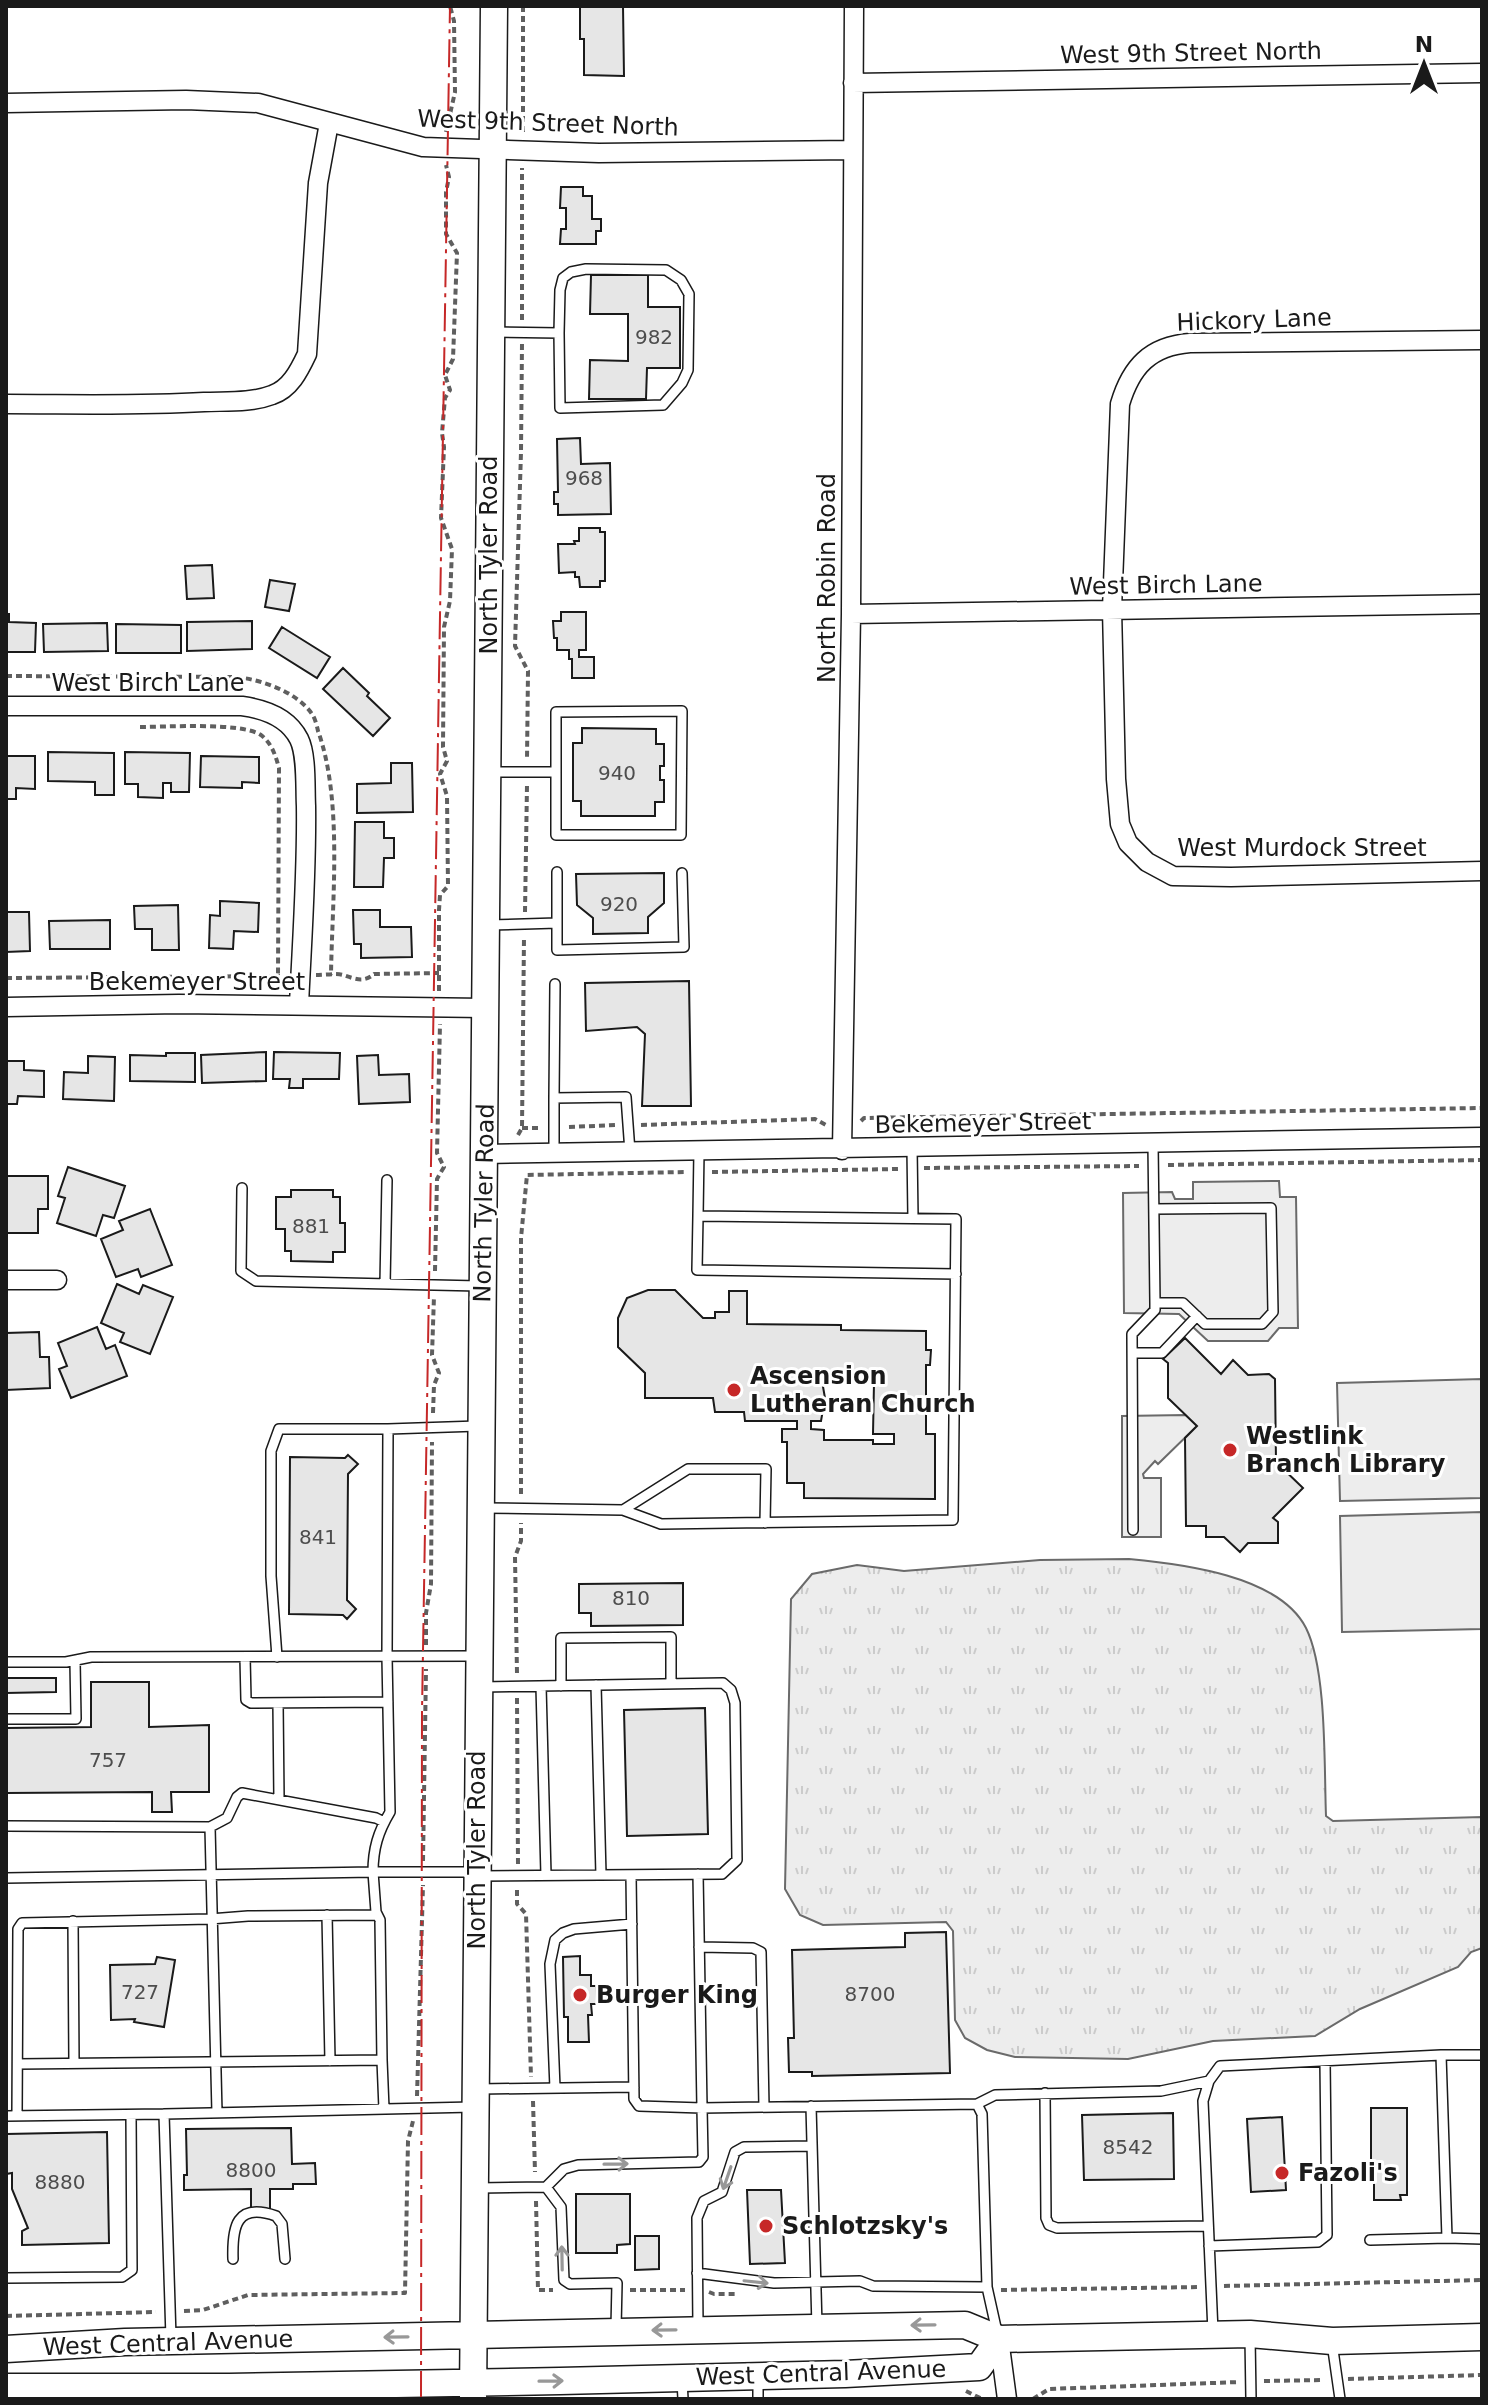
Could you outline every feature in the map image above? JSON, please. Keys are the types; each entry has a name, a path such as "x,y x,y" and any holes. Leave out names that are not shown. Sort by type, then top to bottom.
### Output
{"main road":[{"name":"North Tyler Road","path":"473,2391 494,6"},
{"name":"West Central Avenue","path":"6,2349 171,2342 965,2325 999,2339 1250,2334 1332,2341 1482,2337"},
{"name":"West Central Avenue","path":"6,2387 168,2393 758,2387 979,2367 999,2339"}],"street":[{"name":"North Robin Road","path":"842,1150 851,614 854,6"},
{"name":"West 9th Street North","path":"853,83 1482,73"},
{"name":"West 9th Street North","path":"6,103 186,100 258,103 423,147 599,153 853,150"},
{"path":"6,404 155,405 254,399 285,389 299,372 307,354 315,214 329,123"},
{"name":"Hickory Lane","path":"1112,609 1120,404 1126,381 1158,349 1190,343 1482,340"},
{"name":"West Birch Lane","path":"851,614 1482,604"},
{"name":"West Murdock Street","path":"1112,609 1120,824 1128,843 1147,862 1173,876 1482,871"},
{"name":"West Birch Lane","path":"6,706 242,706 261,708 284,720 299,739 305,776 307,861 299,1005"},
{"name":"Bekemeyer Street","path":"6,1007 179,1004 485,1008"},
{"name":"Bekemeyer Street","path":"484,1154 1482,1137"},
{"path":"6,1280 57,1280"},
{"path":"999,2339 1007,2399"}],"lane":[{"path":"586,269 666,270 681,280 689,294 688,370 682,383 663,405 560,408 559,333 560,290 563,278 571,272 586,269"},
{"path":"491,332 559,333"},
{"path":"682,711 681,835 556,835 556,772 556,712 682,711"},
{"path":"487,772 556,772"},
{"path":"557,872 557,950 684,947 682,873"},
{"path":"486,925 557,923"},
{"path":"554,1153 555,984"},
{"path":"554,1098 626,1097 630,1152"},
{"path":"1133,1530 1132,1334 1155,1310 1153,1144"},
{"path":"912,1148 913,1218"},
{"path":"699,1151 697,1270 956,1274"},
{"path":"385,1284 387,1180"},
{"path":"242,1188 241,1271 256,1281 483,1286"},
{"path":"1154,1209 1271,1208 1273,1312 1262,1324 1205,1324 1183,1303 1155,1303"},
{"path":"480,1508 623,1510 661,1524 953,1520 956,1219 698,1216"},
{"path":"1132,1353 1162,1353 1197,1316"},
{"path":"277,1657 271,1576 271,1451 279,1429 481,1426"},
{"path":"384,2109 380,1920 377,1915 373,1853 390,1812 388,1429"},
{"path":"623,1510 688,1469 766,1469 765,1523"},
{"path":"561,1686 561,1638 671,1637 671,1684"},
{"path":"6,1662 75,1661 91,1657 479,1656"},
{"path":"245,1657 246,1700 251,1703 388,1702"},
{"path":"6,1719 76,1719 75,1661"},
{"path":"6,1878 373,1872 722,1874 737,1860 735,1703 731,1690 723,1683 478,1687"},
{"path":"596,1685 601,1875"},
{"path":"541,1686 546,1875"},
{"path":"278,1703 279,1799"},
{"path":"6,1826 210,1827 227,1818 242,1793 384,1822"},
{"path":"210,1827 217,2113"},
{"path":"475,2189 546,2187 571,2166 690,2164 703,2157 698,1874"},
{"path":"631,1875 634,2099 639,2106 977,2104 995,2095 1161,2091 1209,2081"},
{"path":"327,1915 330,2061"},
{"path":"17,2116 18,1929 22,1923 377,1915"},
{"path":"73,1921 74,2063"},
{"path":"555,2088 550,1964 555,1940 574,1929 632,1924"},
{"path":"699,1947 753,1948 761,1952 764,2107"},
{"path":"1441,2055 1447,2238"},
{"path":"1213,2335 1203,2101 1209,2081 1220,2066 1482,2055"},
{"path":"18,2064 382,2060"},
{"path":"1209,2246 1318,2242 1327,2235 1325,2061"},
{"path":"6,2116 415,2108 555,2088 634,2087"},
{"path":"1045,2093 1046,2218 1049,2225 1057,2228 1208,2226"},
{"path":"977,2104 982,2114 987,2289 999,2339"},
{"path":"811,2106 817,2327"},
{"path":"164,2114 171,2342"},
{"path":"6,2278 122,2277 132,2270 131,2115"},
{"path":"698,2330 697,2218 704,2201 722,2192 735,2152 744,2147 812,2146"},
{"path":"546,2187 561,2207 564,2280 570,2284 617,2286 616,2332"},
{"path":"233,2259 234,2226 241,2218 257,2212 276,2216 282,2224 285,2259"},
{"path":"1370,2240 1482,2239"},
{"path":"697,2273 758,2282 860,2281 873,2286 987,2289"},
{"path":"1250,2334 1251,2399"},
{"path":"1332,2341 1340,2399"}],"path":[{"path":"6,2316 203,2310 248,2295 405,2293 408,2141 419,2081 426,1613 431,1584 434,1385 439,1373 432,1355 437,1179 444,1167 437,1153 440,895 448,886 447,796 440,774 447,761 443,747 444,627 450,601 452,549 441,518 442,433 445,398 450,390 445,375 453,359 457,253 446,234 449,177 446,130 455,92 454,21 450,6"},
{"path":"523,6 521,452 515,646 528,671 522,1128 815,1119 824,1125 855,1126 864,1118 1482,1108"},
{"path":"6,676 257,679 291,696 312,714 327,755 333,807 331,975"},
{"path":"131,727 240,728 258,733 273,747 279,768 278,976"},
{"path":"6,978 341,974 352,980 368,979 374,974 439,973"},
{"path":"987,2289 1482,2280"},
{"path":"617,2286 705,2289 714,2294 743,2294"},
{"path":"538,2290 554,2290"}],"green space":[{"path":"1129,1559 1175,1564 1227,1576 1252,1584 1293,1610 1306,1628 1318,1668 1326,1816 1333,1821 1482,1817 1482,1948 1471,1952 1458,1967 1360,2009 1315,2036 1213,2041 1128,2059 1015,2057 987,2050 965,2038 955,2020 953,1931 946,1922 823,1925 800,1915 785,1889 791,1599 812,1574 857,1565 904,1571 1040,1560"}],"shaded area":[{"path":"1279,1181 1280,1197 1296,1197 1298,1328 1279,1328 1268,1341 1208,1341 1179,1314 1124,1313 1123,1193 1172,1192 1175,1199 1193,1199 1193,1182"},
{"path":"1482,1379 1482,1498 1340,1501 1337,1383"},
{"path":"1186,1415 1197,1426 1158,1464 1155,1461 1143,1474 1144,1478 1161,1478 1161,1537 1122,1537 1122,1416"},
{"path":"1482,1512 1482,1629 1342,1632 1340,1516"}],"building":[{"path":"580,6 623,6 624,76 584,75"},
{"path":"561,187 583,187 583,196 592,196 592,219 601,219 601,231 596,231 596,244 560,244 561,229 566,229 566,208 560,208"},
{"path":"591,275 648,275 648,307 680,307 680,368 647,368 646,399 589,399 590,360 628,361 628,314 590,314"},
{"path":"580,438 581,464 610,463 611,514 558,515 558,504 554,504 554,492 558,492 557,439"},
{"path":"579,528 600,528 600,532 605,532 605,581 600,581 600,587 580,587 575,572 559,573 558,544 575,544 574,541 579,541"},
{"path":"212,565 214,598 187,599 185,566"},
{"path":"270,580 295,584 289,611 265,607"},
{"path":"561,612 586,612 586,650 579,650 579,657 594,657 594,678 572,678 569,650 557,650 553,621 561,621"},
{"path":"6,614 9,614 9,622 36,623 35,652 6,652"},
{"path":"252,621 252,649 187,651 187,622"},
{"path":"107,623 108,651 44,652 43,624"},
{"path":"116,624 181,625 181,653 116,653"},
{"path":"282,627 330,657 317,678 269,648"},
{"path":"343,668 390,718 373,736 323,689"},
{"path":"582,728 656,729 656,744 664,744 664,766 660,766 660,780 664,780 664,802 655,802 655,816 581,816 581,801 573,801 573,743 582,743"},
{"path":"48,752 114,753 114,795 95,795 95,782 48,781"},
{"path":"125,752 190,753 189,792 171,792 171,783 163,783 163,798 138,797 138,784 125,784"},
{"path":"6,756 35,756 35,789 16,788 16,799 6,799"},
{"path":"201,756 259,757 259,783 242,782 242,788 200,787"},
{"path":"391,763 412,763 413,812 357,813 357,784 391,783"},
{"path":"355,822 384,822 384,838 394,838 394,858 384,858 383,887 354,887"},
{"path":"664,873 664,903 648,917 648,933 593,934 593,918 577,905 576,874"},
{"path":"220,901 259,903 258,932 234,931 233,949 209,948 210,915 220,916"},
{"path":"178,905 179,950 152,950 152,929 135,929 134,906"},
{"path":"353,910 380,910 380,927 411,927 412,957 361,958 361,944 354,944"},
{"path":"6,912 29,912 30,951 6,952"},
{"path":"110,920 110,949 50,949 49,921"},
{"path":"689,981 691,1106 642,1106 645,1034 637,1027 586,1031 585,983"},
{"path":"266,1052 266,1081 202,1083 201,1055"},
{"path":"274,1052 340,1053 339,1079 303,1079 303,1088 289,1088 290,1079 273,1079"},
{"path":"166,1053 195,1053 195,1082 130,1081 130,1055 166,1056"},
{"path":"378,1055 379,1075 409,1074 410,1102 359,1104 357,1056"},
{"path":"88,1056 115,1057 114,1101 63,1099 64,1072 88,1073"},
{"path":"6,1061 24,1061 24,1070 44,1071 44,1097 18,1096 17,1104 6,1104"},
{"path":"68,1167 125,1186 114,1218 103,1215 96,1236 57,1223 65,1198 58,1196"},
{"path":"6,1176 48,1176 48,1209 38,1209 38,1233 6,1233"},
{"path":"291,1190 333,1190 333,1197 340,1197 340,1223 345,1223 345,1252 333,1252 333,1262 291,1261 291,1251 285,1251 285,1229 276,1229 276,1197 291,1197"},
{"path":"150,1209 172,1265 141,1277 138,1269 116,1277 101,1239 123,1230 119,1221"},
{"path":"117,1284 139,1294 143,1285 173,1297 150,1354 120,1342 124,1333 101,1323"},
{"name":"Ascension Lutheran Church","path":"648,1290 675,1290 703,1318 715,1318 715,1312 729,1312 729,1291 747,1291 747,1324 841,1325 841,1330 926,1331 926,1350 931,1350 930,1365 926,1365 926,1434 935,1434 935,1499 804,1498 804,1483 787,1483 787,1442 782,1442 782,1429 797,1429 797,1421 745,1421 744,1412 715,1412 713,1398 645,1398 645,1373 618,1347 618,1318 627,1298","holes":["822,1381 874,1383 873,1434 894,1434 894,1444 873,1444 873,1440 824,1440 824,1430 811,1429 811,1421 821,1421 825,1398"]},
{"path":"97,1327 106,1349 115,1345 127,1376 71,1398 59,1369 67,1366 58,1343"},
{"path":"39,1332 40,1357 49,1357 50,1388 6,1390 6,1333"},
{"name":"Westlink Branch Library","path":"1185,1338 1221,1374 1233,1360 1248,1375 1269,1374 1275,1379 1276,1462 1303,1488 1273,1518 1278,1522 1278,1543 1248,1543 1240,1552 1224,1537 1206,1537 1206,1526 1186,1526 1185,1438 1197,1426 1168,1398 1168,1363 1163,1359"},
{"path":"348,1455 358,1464 348,1474 347,1600 356,1609 347,1619 343,1615 289,1614 290,1457 345,1458"},
{"path":"683,1583 683,1625 591,1626 591,1613 579,1613 579,1584"},
{"path":"6,1678 56,1678 56,1692 6,1693"},
{"path":"91,1682 149,1682 149,1727 209,1725 209,1792 171,1792 172,1812 152,1812 152,1792 6,1793 6,1728 91,1727"},
{"path":"705,1708 708,1834 627,1836 624,1710"},
{"path":"946,1932 950,2073 812,2076 812,2072 789,2072 788,2038 794,2038 792,1950 905,1947 905,1933"},
{"name":"Burger King","path":"580,1956 580,1975 591,1975 591,1986 596,1986 597,2004 591,2004 592,2015 588,2015 589,2042 568,2042 568,2017 564,2017 563,1957"},
{"path":"157,1957 175,1960 164,2027 134,2022 135,2019 111,2020 110,1965 155,1964"},
{"path":"1371,2108 1407,2108 1407,2195 1400,2195 1401,2200 1374,2200 1374,2183 1371,2183"},
{"path":"1173,2113 1174,2179 1084,2180 1082,2115"},
{"path":"1282,2117 1286,2190 1251,2192 1247,2119"},
{"path":"291,2128 292,2164 315,2163 316,2184 293,2184 293,2189 270,2189 270,2210 251,2210 251,2189 184,2190 184,2175 187,2175 186,2129"},
{"path":"107,2132 109,2243 22,2245 22,2231 28,2228 12,2189 12,2173 6,2174 6,2134"},
{"name":"Schlotzsky's","path":"747,2190 781,2190 785,2263 750,2264"},
{"path":"576,2194 630,2194 630,2244 617,2245 617,2253 576,2253"},
{"path":"635,2236 659,2236 659,2269 635,2270"}],"power":[{"path":"421,2399 422,1712 450,6"}],"place":[{"name":"Ascension Lutheran Church","path":"734,1390"},
{"name":"Westlink Branch Library","path":"1230,1450"},
{"name":"Burger King","path":"580,1995"},
{"name":"Fazoli's","path":"1282,2173"},
{"name":"Schlotzsky's","path":"766,2226"}]}
